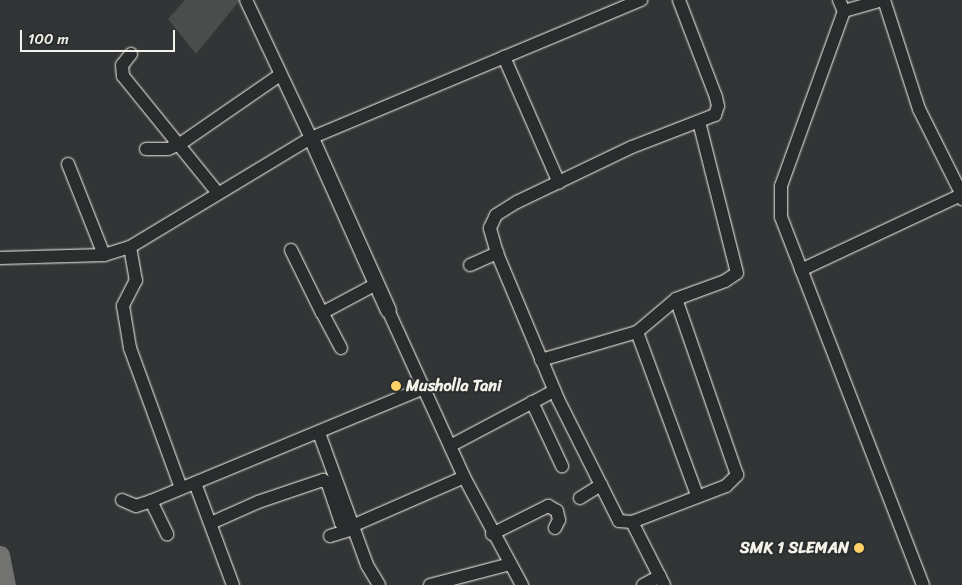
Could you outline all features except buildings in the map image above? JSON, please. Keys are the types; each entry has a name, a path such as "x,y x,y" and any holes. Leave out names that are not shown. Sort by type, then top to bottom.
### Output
{"main road":[{"path":"311,138 388,310"}],"street":[{"path":"247,0 280,75 311,138"},
{"path":"0,258 104,255 130,247 217,192 311,138 504,57 618,4 641,0"},
{"path":"676,299 738,470 734,480 726,486 697,495 632,522 619,522 554,390 497,253 490,228 496,215 559,183 632,147 699,122 715,114 718,106 679,0"},
{"path":"801,270 962,197 919,109 884,0 841,5 781,186 781,217 801,270 923,585"},
{"path":"131,54 122,64 123,76 155,118 180,144 217,192"},
{"path":"504,57 559,183"},
{"path":"146,149 168,149 180,144 280,75"},
{"path":"542,360 638,332 676,299 730,279 737,273 699,122"},
{"path":"68,164 104,255"},
{"path":"130,247 136,280 123,306 130,348 181,488"},
{"path":"291,250 340,348"},
{"path":"470,265 497,253"},
{"path":"322,313 376,284"},
{"path":"388,310 422,389 464,477 492,534 522,585"},
{"path":"638,332 697,495"},
{"path":"122,500 136,506 151,501 422,389"},
{"path":"450,446 554,390"},
{"path":"532,402 562,466"},
{"path":"319,433 352,528 379,585"},
{"path":"330,536 352,528 464,477"},
{"path":"211,523 258,502 323,480 328,484 341,522 352,528"},
{"path":"195,483 233,585"},
{"path":"580,498 601,485"},
{"path":"151,501 167,534"},
{"path":"492,534 548,506 557,511 559,520 555,528"},
{"path":"632,522 662,581 643,585"},
{"path":"430,585 510,564"}],"shaded area":[{"path":"185,0 240,0 196,54 168,19"}],"waterway":[{"path":"0,555 6,585"}],"place":[{"name":"Musholla Tani","path":"396,386"},
{"name":"SMK 1 SLEMAN","path":"859,548"}]}
